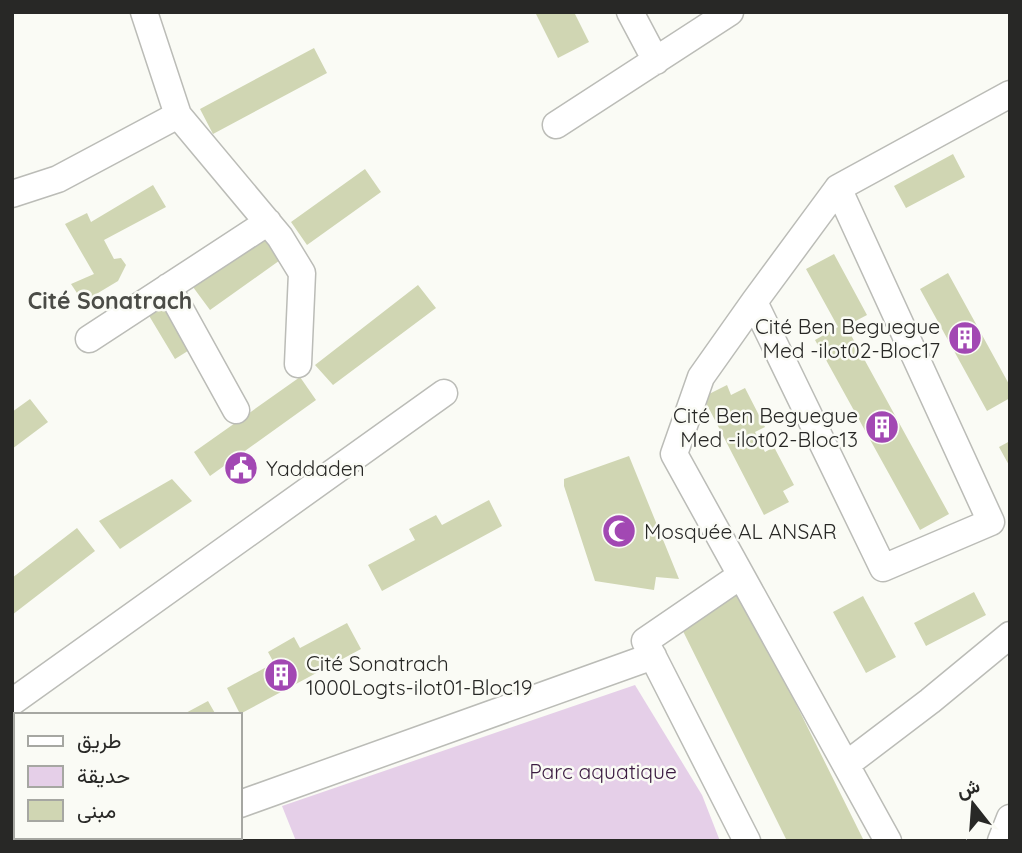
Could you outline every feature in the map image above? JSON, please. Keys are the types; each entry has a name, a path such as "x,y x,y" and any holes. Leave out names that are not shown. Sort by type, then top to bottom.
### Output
{"street":[{"path":"144,12 178,115 280,237 302,273 298,364"},
{"path":"630,12 656,61"},
{"path":"556,125 730,12"},
{"path":"888,841 674,454 701,377 838,188 1010,94"},
{"path":"12,194 58,179 178,115"},
{"path":"754,302 883,568 991,522 838,188"},
{"path":"89,339 268,222"},
{"path":"168,288 236,410"},
{"path":"12,702 444,393"},
{"path":"740,576 645,641 747,841"},
{"path":"847,764 930,701 1010,635"},
{"path":"242,803 653,656"},
{"path":"1001,841 1010,818"}],"green space":[{"name":"Parc aquatique","path":"635,685 702,795 720,841 296,841 282,806"}],"building":[{"path":"535,12 574,12 589,42 558,58"},
{"path":"314,48 327,73 213,134 200,109"},
{"path":"953,154 965,177 906,208 894,186"},
{"path":"365,169 381,192 307,245 291,222"},
{"path":"153,185 166,207 104,240 114,259 121,258 126,265 118,281 83,302 71,284 94,274 65,224 87,213 91,222"},
{"path":"267,235 283,258 210,310 193,287"},
{"name":"Cité Ben Beguegue Med -ilot02-Bloc13","path":"834,254 867,315 846,326 949,514 920,530 815,340 838,327 806,269"},
{"name":"Cité Ben Beguegue Med -ilot02-Bloc17","path":"948,273 1010,386 1010,398 987,411 920,289"},
{"path":"418,285 436,308 333,385 315,365"},
{"path":"171,301 199,344 175,359 148,314"},
{"path":"300,377 316,400 210,476 194,452"},
{"path":"727,385 731,395 745,388 765,427 755,432 765,452 774,447 794,485 783,491 789,502 764,515 703,397"},
{"path":"30,399 48,422 12,449 12,412"},
{"path":"1010,441 1010,467 999,447"},
{"name":"Mosquée AL ANSAR","path":"629,456 679,579 656,577 654,590 595,581 564,486 564,479"},
{"path":"172,479 192,501 120,549 99,521"},
{"path":"489,500 502,526 382,591 368,565 415,540 409,529 436,515 442,525"},
{"path":"77,528 95,551 12,615 12,578"},
{"path":"739,589 864,841 787,841 677,619"},
{"path":"974,592 986,615 926,646 914,623"},
{"path":"863,596 896,657 866,673 833,612"},
{"name":"Cité Sonatrach 1000Logts-ilot01-Bloc19","path":"347,623 361,649 240,713 227,688 274,663 268,652 294,637 300,648"},
{"path":"208,701 215,713 186,713"}],"place":[{"name":"Cité Ben Beguegue Med -ilot02-Bloc17","path":"965,338"},
{"name":"Cité Ben Beguegue Med -ilot02-Bloc13","path":"882,427"},
{"name":"Yaddaden","path":"241,468"},
{"name":"Mosquée AL ANSAR","path":"619,531"},
{"name":"Cité Sonatrach 1000Logts-ilot01-Bloc19","path":"281,675"}],"district":[{"name":"Cité Sonatrach","path":"110,300"}]}
